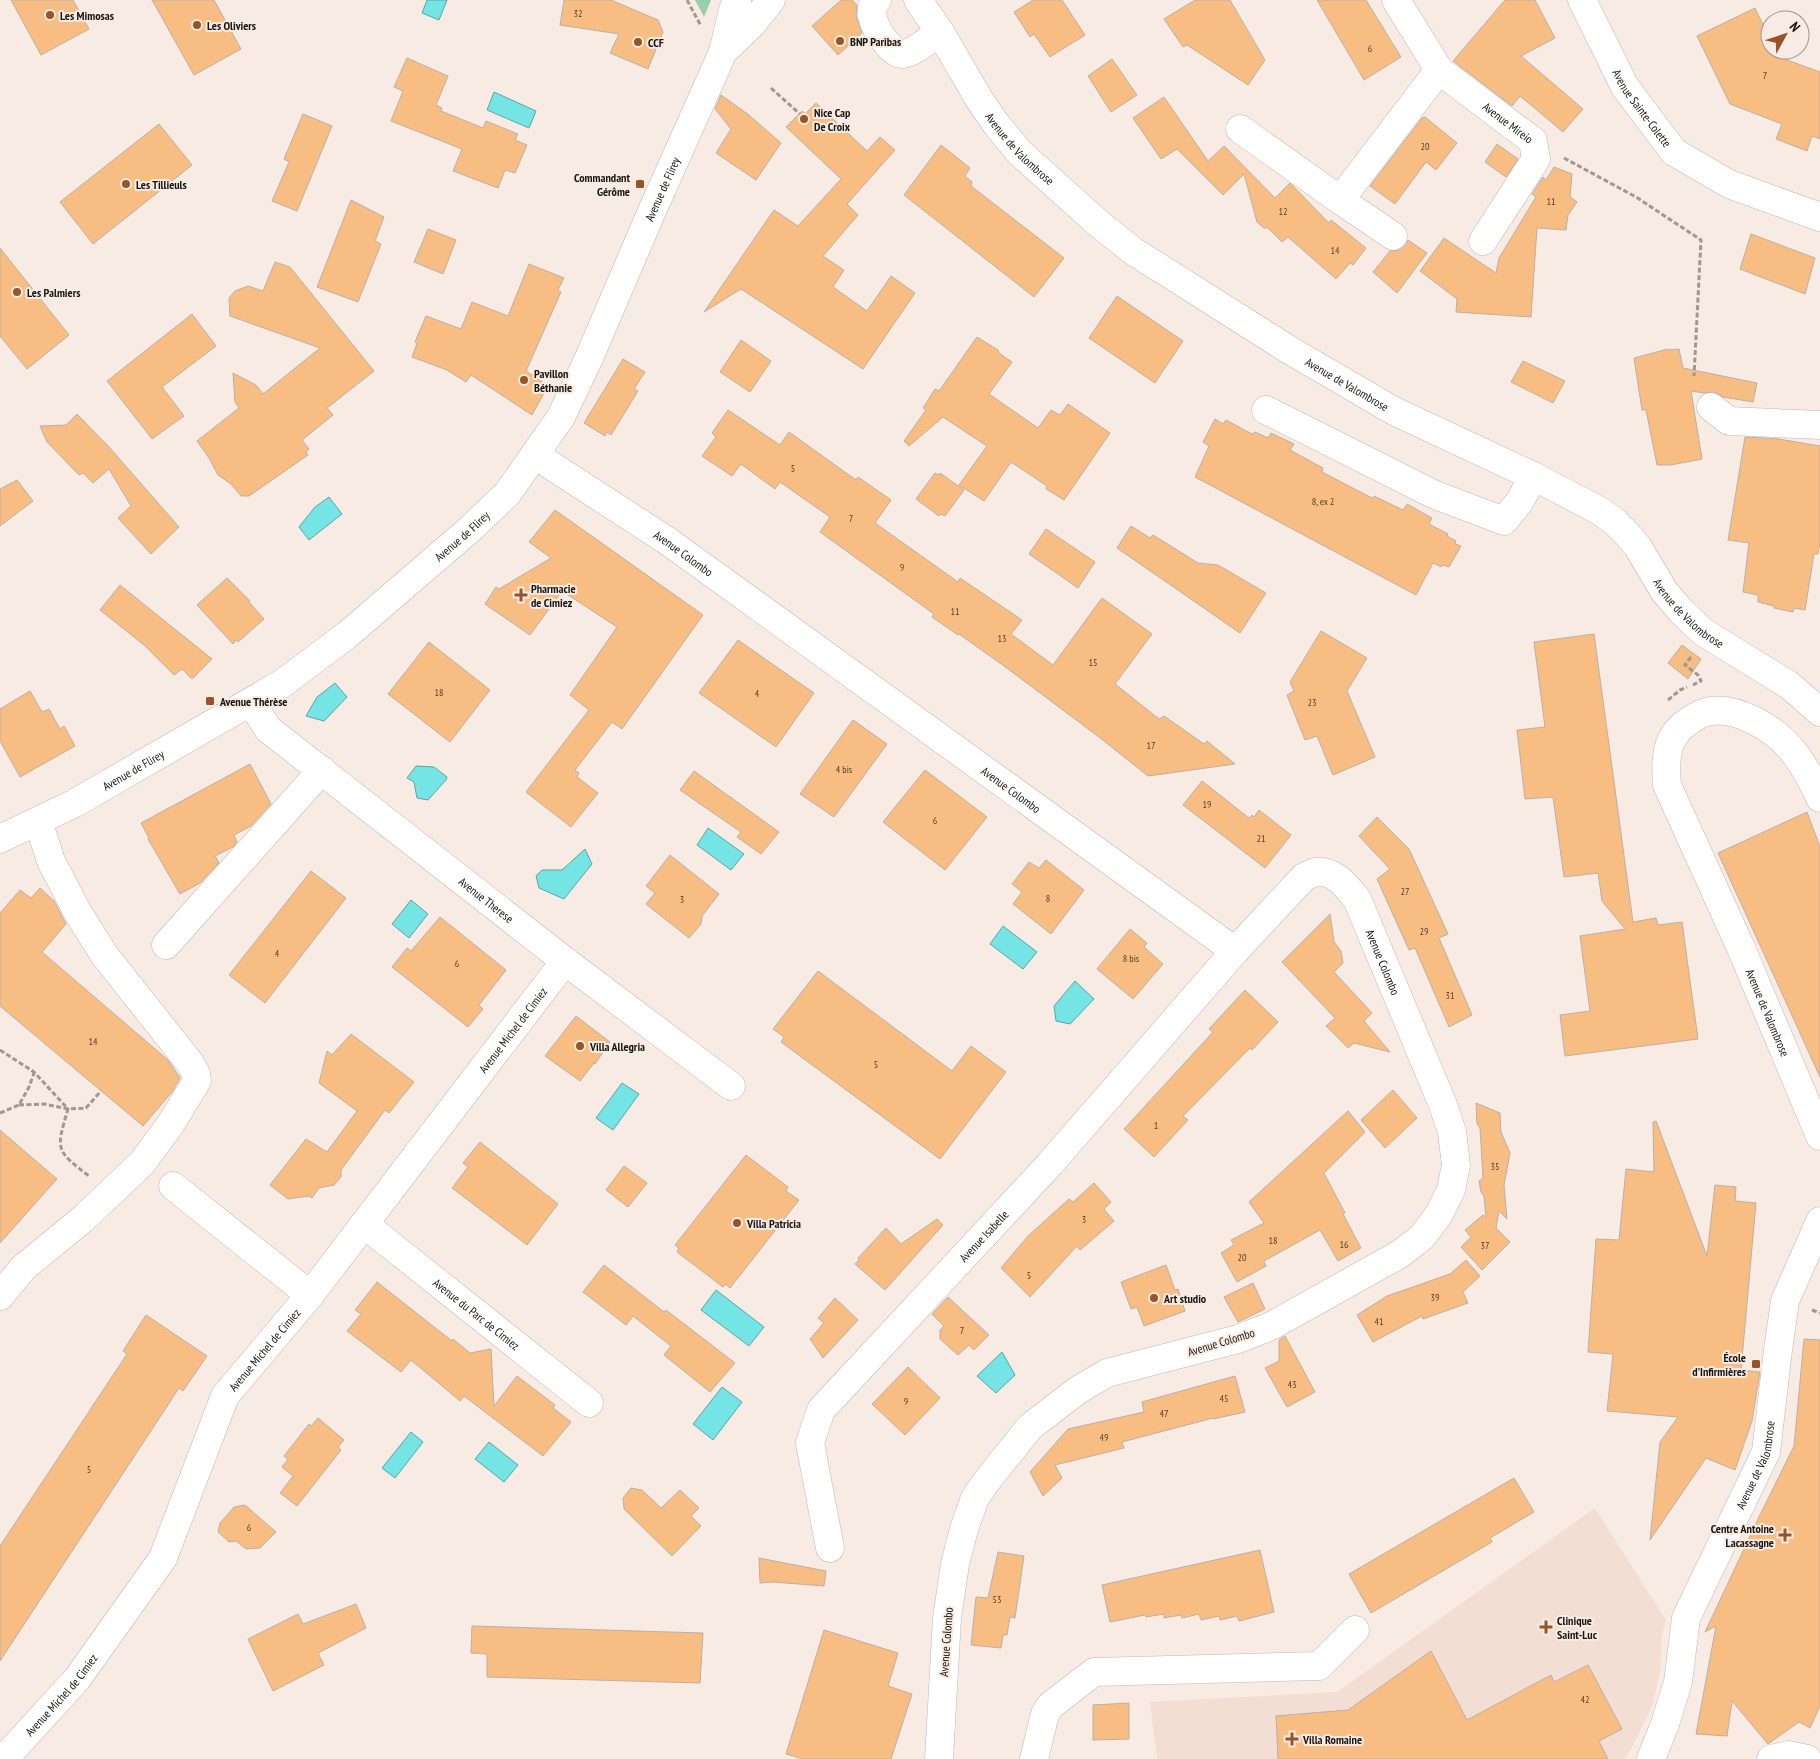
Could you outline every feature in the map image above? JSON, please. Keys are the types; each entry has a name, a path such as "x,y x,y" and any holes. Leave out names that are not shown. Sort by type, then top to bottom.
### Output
{"street":[{"name":"Avenue de Flirey","path":"0,839 75,803 283,683 347,635 448,548 506,494 560,417 589,358 723,52 737,0"},
{"name":"Avenue de Flirey","path":"723,52 752,24 771,0"},
{"path":"877,0 872,7 872,15 877,29 893,51 901,54 909,53 940,32"},
{"name":"Avenue de Valombrose","path":"918,0 940,32 984,106 1020,153 1098,223 1133,251 1291,351 1394,411 1533,476 1600,511 1614,521 1638,547 1664,591 1680,611 1703,632 1789,685 1820,712"},
{"name":"Avenue Mireio","path":"1396,0 1439,70 1533,140 1536,159 1484,241"},
{"name":"Avenue Sainte-Colette","path":"1582,0 1625,87 1674,152 1729,184 1820,216"},
{"path":"1340,200 1439,70"},
{"path":"1240,129 1394,236"},
{"path":"1711,407 1729,421 1820,425"},
{"path":"1266,410 1433,494 1504,521 1520,501 1533,476"},
{"name":"Avenue Colombo","path":"535,455 669,542 1235,951 1304,877 1316,872 1331,875 1344,882 1357,899 1443,1105 1452,1132 1456,1165 1452,1190 1439,1214 1422,1237 1400,1254 1271,1326 1238,1339 1107,1373 1078,1390 1030,1427 975,1498 964,1529 955,1564 947,1618 938,1759"},
{"name":"Avenue Therese","path":"251,702 268,729 565,961 731,1086"},
{"name":"Avenue de Valombrose","path":"1820,798 1812,780 1795,753 1770,731 1746,716 1724,710 1703,713 1684,724 1669,743 1666,762 1668,785 1741,948 1820,1136"},
{"path":"166,945 322,770"},
{"path":"0,1296 23,1268 84,1218 142,1162 170,1125 197,1081 196,1074 190,1063 105,956 78,914 51,861 38,822"},
{"name":"Avenue Isabelle","path":"830,1548 810,1443 821,1410 1048,1165 1235,951"},
{"name":"Avenue Michel de Cimiez","path":"4,1759 77,1679 163,1558 225,1396 310,1295 565,961"},
{"path":"173,1186 310,1295"},
{"name":"Avenue de Valombrose","path":"1651,1759 1665,1724 1678,1682 1686,1618 1766,1452 1785,1301 1820,1221"},
{"name":"Avenue du Parc de Cimiez","path":"364,1224 589,1404"},
{"path":"1034,1759 1046,1714 1050,1706 1094,1672 1319,1666 1355,1630"},
{"path":"1771,1759 1788,1755 1807,1759"}],"path":[{"path":"771,88 800,114"},
{"path":"1533,140 1636,198 1701,240 1694,376"},
{"path":"1693,671 1685,665 1694,654"},
{"path":"0,1050 34,1072 68,1109"},
{"path":"19,1105 29,1088 34,1072"},
{"path":"0,1113 19,1105 44,1104 68,1109 86,1108 101,1091"},
{"path":"68,1109 61,1133 60,1148 68,1160 91,1177"}],"shaded area":[{"name":"Clinique Saint-Luc","path":"1595,1508 1666,1620 1662,1634 1660,1672 1653,1704 1625,1759 1157,1759 1150,1702 1337,1692"}],"green space":[{"path":"695,0 711,0 704,17"}],"water":[{"path":"427,0 447,0 439,20 422,13"},
{"path":"494,92 536,111 529,128 487,110"},
{"path":"329,497 342,514 309,540 299,527 315,507"},
{"path":"335,683 347,697 324,721 306,716 317,697"},
{"path":"416,766 434,767 447,777 428,800 417,798 414,782 407,778"},
{"path":"708,828 744,854 731,870 697,845"},
{"path":"585,849 592,864 564,899 539,888 536,876 542,870 562,870"},
{"path":"411,900 428,914 409,938 392,924"},
{"path":"1003,926 1037,952 1023,969 990,944"},
{"path":"1075,981 1094,999 1070,1024 1056,1021 1054,1006"},
{"path":"622,1083 639,1094 613,1130 596,1118"},
{"path":"716,1290 764,1327 749,1346 701,1310"},
{"path":"1002,1352 1015,1375 996,1393 977,1376"},
{"path":"722,1387 742,1402 713,1440 693,1424"},
{"path":"411,1432 423,1442 395,1478 382,1468"},
{"path":"489,1442 518,1465 504,1482 475,1459"}],"building":[{"name":"Les Mimosas","path":"11,0 73,0 89,29 41,55"},
{"name":"Les Oliviers","path":"152,0 214,0 241,49 194,75"},
{"path":"564,0 611,0 658,20 663,32 648,69 610,53 619,34 560,25"},
{"name":"BNP Paribas","path":"841,0 852,0 857,5 856,16 862,33 838,55 812,26"},
{"path":"1033,0 1062,0 1085,35 1050,57 1034,34 1030,37 1014,12"},
{"path":"1195,0 1230,0 1265,60 1248,85 1187,45 1183,47 1164,19"},
{"path":"1317,0 1366,0 1401,57 1364,80"},
{"path":"1505,0 1535,0 1555,38 1521,56 1583,109 1563,132 1520,96 1512,106 1453,61"},
{"path":"1755,8 1760,18 1760,60 1787,60 1820,72 1820,139 1812,136 1807,151 1776,139 1782,124 1730,104 1697,36"},
{"path":"407,58 448,76 436,105 442,108 441,111 483,128 486,121 518,134 515,140 527,145 515,173 505,170 498,188 453,171 462,149 391,121 403,91 394,87"},
{"path":"1112,59 1137,95 1111,112 1088,76"},
{"path":"721,95 749,115 781,143 756,180 716,153 731,129 715,109"},
{"path":"1164,97 1208,161 1224,146 1275,198 1290,183 1329,223 1331,220 1366,248 1353,265 1350,263 1336,279 1288,237 1282,242 1268,228 1264,228 1257,222 1244,174 1223,195 1177,149 1161,159 1133,118"},
{"path":"816,103 867,151 880,137 895,150 847,204 858,215 823,256 844,270 833,287 867,311 891,276 915,293 863,369 741,289 704,312 774,210 798,226 841,179 786,127 802,111 805,114"},
{"path":"303,114 332,126 297,211 272,201 289,162 284,159"},
{"path":"1425,117 1457,143 1436,170 1426,162 1395,204 1370,186 1422,118"},
{"name":"Les Tillieuls","path":"159,124 192,165 93,244 60,202"},
{"path":"1497,144 1518,159 1506,177 1485,162"},
{"path":"941,145 970,168 965,176 972,182 971,186 1064,258 1034,297 904,195"},
{"path":"1554,167 1572,174 1570,197 1577,202 1568,215 1566,230 1537,228 1531,317 1456,312 1457,299 1420,271 1444,238 1496,273 1499,258 1536,197 1532,194 1543,177 1546,180"},
{"path":"351,200 384,217 375,241 381,244 358,302 317,287"},
{"path":"428,229 456,240 443,274 414,262"},
{"path":"1751,234 1815,258 1805,294 1740,269"},
{"path":"1408,240 1427,253 1397,293 1373,272 1390,251 1400,250 1406,245"},
{"name":"Les Palmiers","path":"0,248 69,335 27,369 0,336"},
{"path":"275,262 290,267 374,371 327,408 333,415 302,440 309,449 306,452 308,455 249,496 241,496 231,484 218,475 197,441 239,408 235,402 233,373 256,385 263,394 320,348 230,316 229,298 235,291 248,286 263,291"},
{"path":"529,264 564,278 558,290 561,292 526,371 548,386 532,415 471,375 466,382 447,370 412,357 417,343 415,342 426,316 461,329 472,302 508,316"},
{"path":"1117,296 1183,341 1155,383 1089,338"},
{"path":"192,314 216,346 162,387 184,416 152,439 107,381"},
{"path":"977,337 998,350 999,353 1012,362 989,394 1038,428 1051,410 1060,415 1068,404 1110,433 1064,500 1046,489 1047,486 1011,462 984,501 959,485 987,446 943,417 909,446 904,441 926,410 923,408 935,389 939,391"},
{"path":"741,340 771,361 750,392 720,372"},
{"path":"1668,349 1679,349 1683,368 1757,383 1753,402 1723,397 1714,392 1691,391 1702,459 1671,465 1657,465 1646,410 1642,410 1634,358"},
{"path":"623,359 645,372 634,389 638,391 611,435 607,432 605,436 584,423"},
{"path":"1523,361 1565,381 1553,403 1511,382"},
{"path":"728,410 780,445 789,432 856,480 858,477 891,500 875,523 958,582 960,578 1022,620 1011,634 1053,665 1102,598 1152,634 1115,684 1159,719 1164,716 1204,744 1207,741 1235,764 1148,776 1004,666 932,617 934,614 820,532 830,517 780,482 775,489 741,464 732,476 702,456 716,437 712,433"},
{"path":"77,414 109,447 179,527 151,554 118,518 131,506 109,469 93,483 83,473 79,475 47,442 40,426 66,425"},
{"path":"1215,419 1223,424 1226,420 1252,434 1255,432 1268,438 1271,433 1294,444 1290,450 1323,468 1322,472 1372,498 1374,496 1403,510 1407,504 1432,518 1429,524 1448,534 1447,536 1456,541 1455,544 1461,546 1449,567 1443,565 1441,567 1433,563 1416,595 1195,477 1209,446 1203,442"},
{"path":"1745,437 1779,439 1820,446 1820,542 1818,554 1814,554 1805,610 1794,608 1793,612 1774,608 1774,606 1758,602 1758,595 1743,592 1749,543 1728,540"},
{"path":"935,473 939,475 940,473 964,490 945,516 941,514 939,516 916,499"},
{"path":"17,480 33,501 0,526 0,489"},
{"path":"555,510 703,615 622,729 612,722 575,770 579,773 577,777 598,793 571,827 526,792 589,710 570,695 617,627 562,591 530,635 485,604 496,587 499,589 551,558 529,542"},
{"path":"1131,526 1150,538 1153,535 1198,563 1218,565 1266,593 1240,633 1117,548"},
{"path":"1046,529 1095,562 1078,588 1029,554"},
{"path":"227,578 250,601 264,619 238,642 236,640 233,644 197,605"},
{"path":"120,585 212,659 192,679 182,669 174,675 144,645 100,610"},
{"path":"1321,631 1367,658 1347,691 1375,757 1333,775 1317,736 1305,740 1287,695 1294,691 1290,682"},
{"path":"1594,634 1633,922 1656,918 1658,925 1682,922 1698,1039 1565,1056 1560,1015 1590,1011 1580,936 1625,929 1602,901 1598,873 1564,877 1553,797 1525,799 1517,730 1545,727 1534,642"},
{"path":"738,640 814,693 776,747 699,693"},
{"path":"429,642 490,690 450,742 388,694"},
{"path":"1682,645 1701,659 1688,679 1668,663"},
{"path":"30,691 42,712 49,709 60,729 64,726 75,746 20,777 0,741 0,709"},
{"path":"853,720 887,744 834,817 800,794"},
{"path":"250,764 271,804 251,826 234,835 237,842 233,847 215,856 219,863 200,883 180,894 148,839 141,823"},
{"path":"925,770 987,817 945,870 883,822"},
{"path":"694,771 779,832 761,854 737,837 741,832 680,790"},
{"path":"1202,781 1249,818 1252,815 1254,817 1259,810 1291,835 1265,868 1183,805"},
{"path":"1807,812 1820,847 1820,1077 1718,853"},
{"path":"1377,817 1409,849 1448,934 1439,938 1472,1015 1449,1027 1415,948 1409,950 1377,879 1390,869 1359,836"},
{"path":"670,855 719,894 702,916 701,924 689,938 646,904 655,893 646,886"},
{"path":"1046,860 1084,890 1051,934 1013,904 1022,892 1012,884 1029,862 1039,868"},
{"path":"311,871 346,898 265,1003 229,975"},
{"path":"40,888 54,901 66,924 42,952 168,1060 180,1078 172,1092 143,1126 0,1006 0,913 20,890 31,898"},
{"path":"1330,914 1334,942 1341,951 1343,963 1334,972 1372,1013 1364,1021 1390,1052 1354,1043 1348,1048 1326,1026 1335,1018 1282,962"},
{"path":"440,917 506,970 479,1005 483,1009 468,1027 392,967 407,948 411,951"},
{"path":"1130,929 1147,943 1144,947 1163,964 1133,999 1097,969"},
{"path":"818,971 952,1071 971,1046 1006,1072 940,1159 781,1042 784,1037 773,1029"},
{"path":"1245,990 1278,1022 1252,1050 1250,1048 1183,1116 1188,1120 1154,1157 1124,1129 1213,1032 1209,1029"},
{"name":"Villa Allegria","path":"576,1016 610,1042 595,1064 580,1081 545,1056"},
{"path":"351,1034 414,1082 389,1113 385,1110 341,1170 341,1177 334,1185 319,1188 312,1198 309,1196 288,1199 270,1185 306,1139 327,1152 357,1111 319,1083 327,1051 332,1055"},
{"path":"1393,1090 1417,1118 1385,1148 1361,1120"},
{"path":"1476,1103 1500,1113 1501,1132 1510,1153 1504,1185 1507,1219 1499,1211 1496,1228 1510,1242 1482,1270 1461,1247 1471,1237 1465,1230 1483,1215 1486,1217 1484,1196 1481,1192 1479,1181 1483,1178 1480,1128 1477,1124"},
{"path":"1348,1111 1365,1132 1324,1173 1361,1248 1338,1261 1320,1230 1264,1261 1266,1266 1237,1282 1221,1253 1234,1245 1231,1240 1264,1223 1249,1202"},
{"path":"1656,1121 1707,1256 1715,1185 1736,1187 1735,1201 1756,1203 1741,1370 1760,1372 1752,1421 1735,1470 1706,1458 1650,1540 1660,1442 1678,1417 1607,1411 1613,1354 1588,1352 1596,1239 1619,1240 1626,1169 1654,1172 1653,1122"},
{"path":"0,1130 57,1179 0,1243"},
{"path":"480,1142 558,1204 527,1245 452,1188 468,1167 463,1163"},
{"name":"Villa Patricia","path":"746,1155 788,1187 786,1191 799,1200 730,1288 726,1284 723,1287 677,1252 679,1248 675,1245"},
{"path":"624,1166 647,1183 628,1207 606,1190"},
{"path":"1094,1183 1111,1202 1104,1209 1114,1221 1080,1250 1077,1246 1030,1297 1001,1268 1028,1236 1069,1199 1073,1202"},
{"path":"937,1219 943,1225 885,1290 855,1264 859,1260 858,1258 886,1228 901,1244"},
{"path":"1466,1260 1480,1276 1463,1292 1468,1303 1423,1319 1422,1316 1373,1342 1357,1315 1387,1296 1450,1274"},
{"path":"604,1265 664,1312 666,1310 735,1363 710,1392 664,1355 671,1346 633,1316 626,1325 583,1292"},
{"name":"Art studio","path":"1166,1265 1175,1290 1178,1289 1185,1311 1144,1326 1137,1307 1131,1309 1121,1282"},
{"path":"377,1282 470,1353 491,1349 494,1406 517,1376 555,1405 553,1408 571,1422 543,1456 464,1396 460,1401 411,1360 401,1372 347,1331 361,1314 355,1310"},
{"path":"1253,1283 1265,1309 1238,1322 1224,1297"},
{"path":"948,1297 989,1335 974,1350 969,1345 958,1355 940,1339 940,1330 944,1326 932,1314"},
{"path":"835,1298 858,1320 823,1358 810,1339 824,1323 818,1318"},
{"path":"146,1315 207,1356 183,1391 179,1388 0,1661 0,1546 127,1354 123,1351"},
{"path":"1285,1336 1315,1392 1287,1407 1265,1368 1279,1361 1279,1340"},
{"name":"Centre Antoine Lacassagne","path":"1804,1339 1820,1340 1820,1706 1810,1728 1799,1722 1768,1744 1732,1701 1727,1736 1696,1734 1716,1626 1705,1632 1794,1446"},
{"path":"908,1367 940,1398 905,1435 872,1404"},
{"path":"1235,1376 1245,1412 1213,1418 1122,1442 1124,1448 1055,1465 1062,1478 1043,1496 1030,1472 1068,1429 1144,1412 1142,1402"},
{"path":"318,1418 344,1440 338,1447 341,1450 297,1506 280,1493 293,1476 282,1467 288,1459 284,1456 309,1424 311,1426"},
{"path":"1514,1478 1534,1512 1490,1538 1492,1542 1371,1613 1349,1574"},
{"path":"631,1488 642,1490 661,1508 680,1490 699,1508 691,1516 701,1526 672,1556 624,1509 623,1498"},
{"path":"245,1505 276,1532 260,1548 246,1549 236,1541 229,1542 218,1532 220,1523 234,1507"},
{"path":"1260,1550 1274,1612 1239,1621 1237,1616 1220,1620 1219,1616 1201,1620 1199,1614 1182,1618 1181,1615 1164,1618 1164,1614 1146,1617 1145,1615 1110,1622 1102,1585"},
{"path":"998,1552 1024,1556 1015,1618 1010,1617 1007,1635 1003,1635 1001,1648 971,1645 976,1597 988,1598"},
{"path":"759,1558 826,1571 824,1586 773,1582 760,1583"},
{"path":"356,1604 366,1628 318,1653 324,1665 273,1691 248,1639 298,1614 303,1624"},
{"path":"472,1626 703,1633 700,1683 487,1677 487,1654 471,1653"},
{"path":"824,1630 898,1653 888,1686 912,1694 891,1759 803,1759 786,1754"},
{"path":"1431,1651 1467,1720 1551,1675 1554,1682 1588,1665 1622,1729 1599,1741 1608,1759 1278,1759 1276,1716 1348,1710"},
{"path":"1129,1703 1129,1739 1093,1740 1093,1705"}],"place":[{"name":"Les Mimosas","path":"50,15"},
{"name":"Les Oliviers","path":"197,25"},
{"name":"BNP Paribas","path":"840,41"},
{"name":"CCF","path":"638,42"},
{"name":"Nice Cap De Croix","path":"804,119"},
{"name":"Les Tillieuls","path":"126,184"},
{"name":"Commandant Gérôme","path":"640,184"},
{"name":"Les Palmiers","path":"17,292"},
{"name":"Pavillon Béthanie","path":"524,380"},
{"name":"Pharmacie de Cimiez","path":"521,595"},
{"name":"Avenue Thérèse","path":"210,701"},
{"name":"Villa Allegria","path":"580,1046"},
{"name":"Villa Patricia","path":"737,1223"},
{"name":"Art studio","path":"1154,1298"},
{"name":"École d'Infirmières","path":"1756,1364"},
{"name":"Centre Antoine Lacassagne","path":"1785,1535"},
{"name":"Clinique Saint-Luc","path":"1546,1627"},
{"name":"Villa Romaine","path":"1292,1739"}]}
